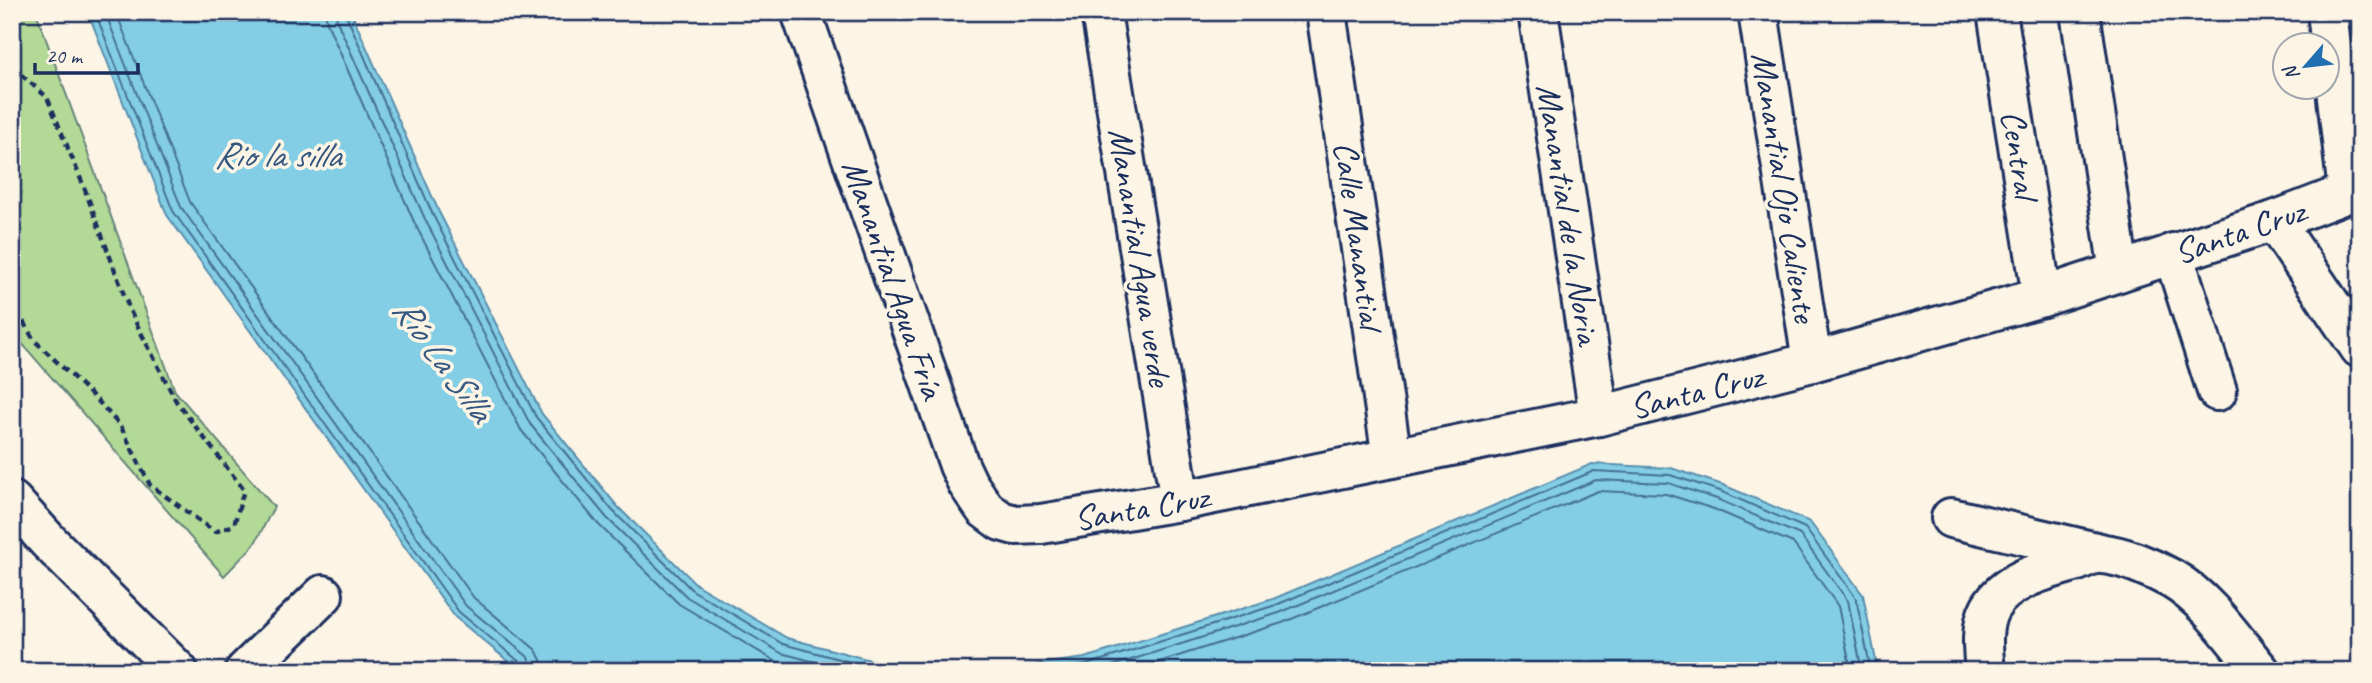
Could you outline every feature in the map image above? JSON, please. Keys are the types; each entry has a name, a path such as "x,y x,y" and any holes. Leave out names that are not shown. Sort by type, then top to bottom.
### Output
{"street":[{"name":"Manantial Agua Fría","path":"801,12 959,465 985,509 1001,521 1015,525"},
{"name":"Manantial Agua verde","path":"1101,12 1180,502"},
{"name":"Calle Manantial","path":"1326,12 1392,458"},
{"name":"Manantial de la Noria","path":"1538,12 1599,416"},
{"name":"Manantial Ojo Caliente","path":"1758,12 1812,362"},
{"name":"Central","path":"1997,12 2042,297"},
{"path":"2080,12 2119,272"},
{"path":"2327,12 2354,190"},
{"name":"Santa Cruz","path":"1015,525 1041,524 1180,502 1599,416 1812,362 2042,297 2274,221 2354,190"},
{"path":"2274,221 2360,348"},
{"path":"2174,253 2217,391"},
{"path":"12,501 48,541 178,671"},
{"path":"1951,518 2135,562 2172,580 2191,593 2219,621 2260,671"},
{"path":"1984,659 1985,619 1999,596 2020,581 2101,553"},
{"path":"245,671 323,595"}],"path":[{"path":"12,67 47,97 130,311 176,401 244,490 234,526 215,532 150,485 121,427 98,401 33,340 12,302"}],"green space":[{"path":"12,12 36,12 175,391 274,507 254,545 224,576 12,332"}],"water":[{"name":"Rio la silla","path":"88,12 351,12 439,212 542,414 617,506 697,585 787,638 912,671 520,671 455,617 167,215"},
{"path":"1592,464 1671,468 1723,485 1810,522 1863,595 1878,671 988,671 1085,658 1273,599"}],"water label":[{"name":"Río La Silla","path":"444,359"}]}
